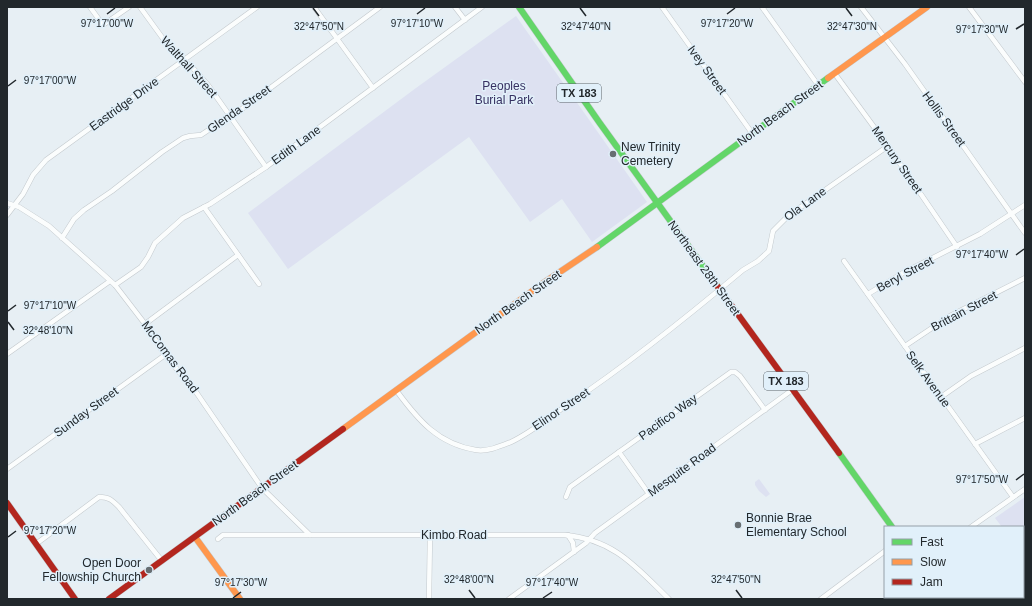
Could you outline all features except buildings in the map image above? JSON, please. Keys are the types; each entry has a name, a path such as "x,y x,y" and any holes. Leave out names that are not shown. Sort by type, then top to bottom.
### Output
{"main road":[{"name":"Northeast 28th Street","path":"519,7 599,122 891,526"},
{"name":"North Beach Street","path":"114,598 162,561 396,390 542,284 658,204 752,133 926,7"},
{"path":"7,503 75,599"},
{"path":"195,537 240,599"}],"street":[{"path":"90,7 103,25 129,7"},
{"name":"Walthall Street","path":"140,7 164,40 208,85 266,167"},
{"name":"Eastridge Drive","path":"7,215 46,160 257,7"},
{"path":"314,7 373,88"},
{"name":"Glenda Street","path":"62,238 74,219 84,210 112,191 162,152 183,138 202,135 219,123 231,117 380,7"},
{"path":"455,7 465,20"},
{"name":"Edith Lane","path":"115,285 140,267 148,257 155,243 183,218 204,207 266,167 482,7"},
{"name":"Ivey Street","path":"662,7 752,133"},
{"path":"762,7 818,85"},
{"name":"Hollis Street","path":"861,7 905,64 1025,233"},
{"path":"969,7 1025,82"},
{"name":"Mercury Street","path":"835,74 888,146 957,247"},
{"name":"Ola Lane","path":"720,290 769,251 774,231 788,216 888,146"},
{"path":"7,200 14,205"},
{"name":"McComas Road","path":"7,203 18,207 48,226 115,285 145,324 165,354 196,392 262,488 310,535"},
{"name":"Beryl Street","path":"868,294 903,273 957,247 980,234 1025,205"},
{"path":"204,207 259,284"},
{"path":"145,324 238,255"},
{"name":"Selk Avenue","path":"844,261 1013,497"},
{"name":"Brittain Street","path":"905,346 950,316 1025,278"},
{"path":"7,354 110,281"},
{"name":"Elinor Street","path":"396,390 422,423 443,439 456,445 477,450 493,448 512,442 591,389 720,290"},
{"path":"941,397 971,376 1025,348"},
{"name":"Sunday Street","path":"7,469 165,354"},
{"name":"Pacifico Way","path":"566,496 570,487 731,372 736,372 740,376 765,410"},
{"name":"Mesquite Road","path":"509,599 574,552 595,533 792,390"},
{"path":"975,444 1025,418"},
{"path":"619,452 649,494"},
{"path":"973,526 1025,489"},
{"path":"36,544 99,497 106,497 119,507 162,561"},
{"path":"429,599 430,534"},
{"name":"Kimbo Road","path":"218,539 223,536 310,535 568,535 590,539 610,547 623,556 669,599"},
{"path":"568,535 573,543 574,552"},
{"path":"822,599 884,552"}],"green space":[{"name":"Peoples Burial Park","path":"516,16 647,202 592,242 562,199 530,222 469,137 288,269 248,213 416,88"},
{"path":"759,479 770,494 766,497 755,485 755,482"},
{"path":"1025,497 1025,560 1024,526 1001,526 995,518"}],"traffic: fast":[{"path":"519,7 599,122 718,287"},
{"path":"597,247 828,78"},
{"path":"839,453 891,526"}],"traffic: slow":[{"path":"828,78 927,7"},
{"path":"343,429 542,284 597,247"},
{"path":"195,537 240,599"}],"traffic: jam":[{"path":"718,287 839,453"},
{"path":"109,599 343,429"},
{"path":"7,503 75,599"}],"place":[{"name":"New Trinity Cemetery","path":"613,154"},
{"name":"Bonnie Brae Elementary School","path":"738,525"},
{"name":"Open Door Fellowship Church","path":"149,570"}]}
